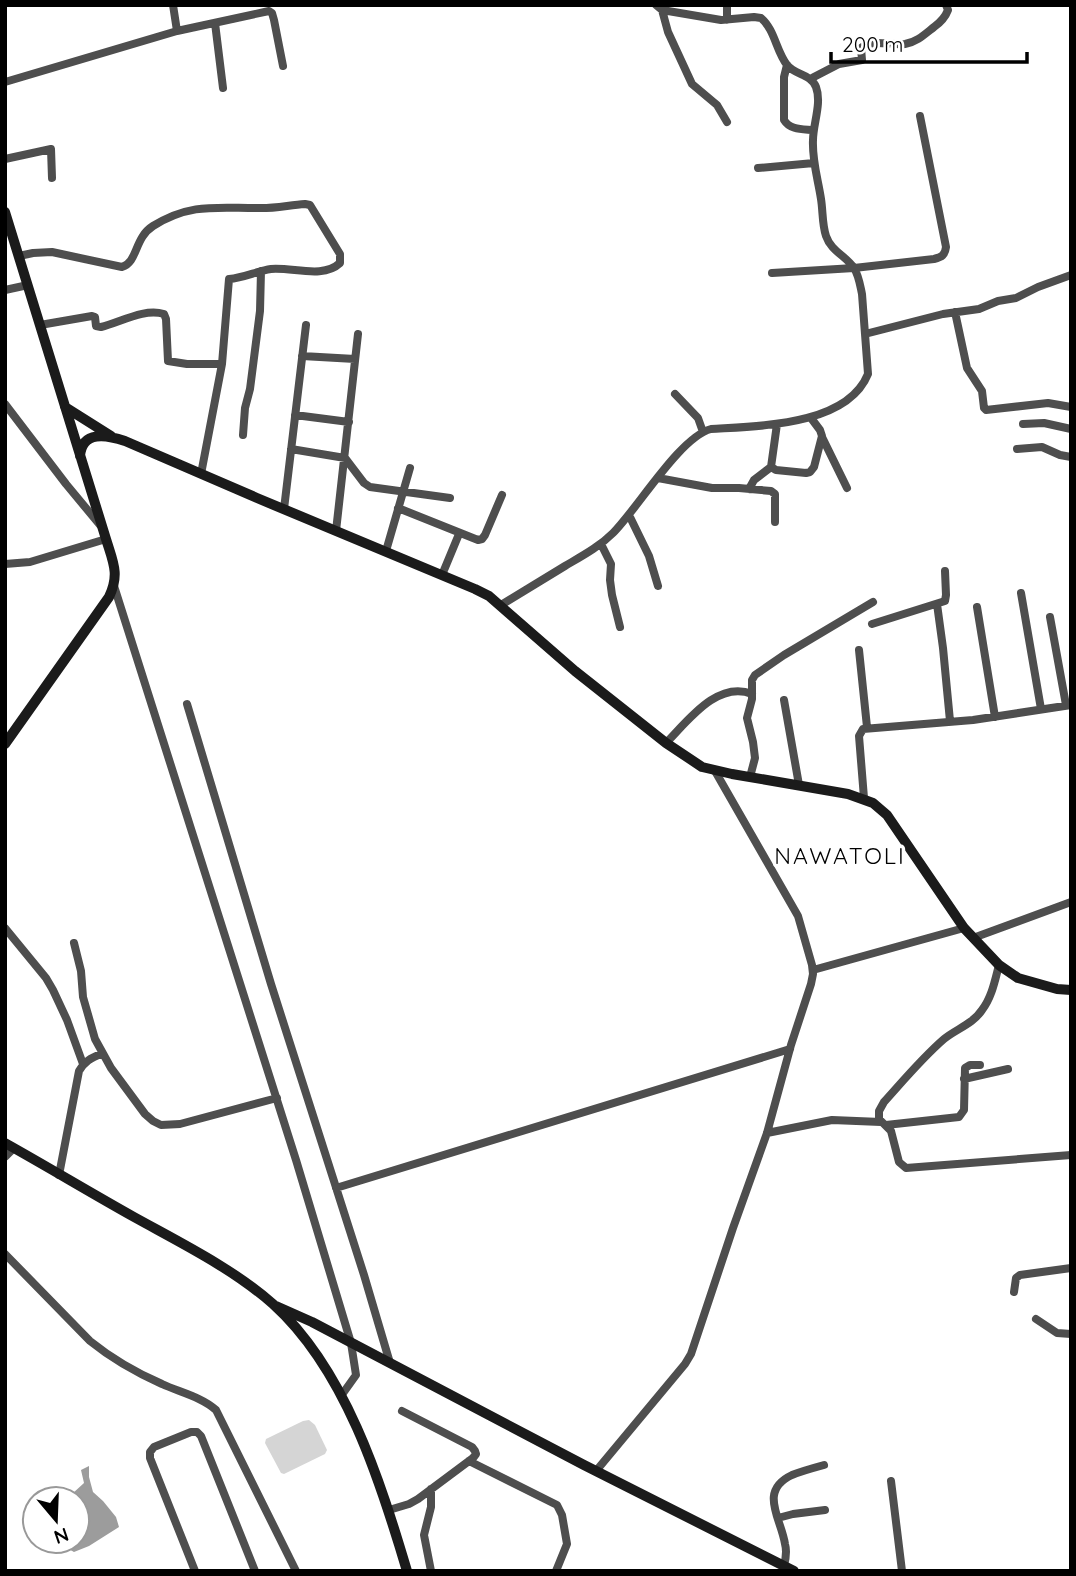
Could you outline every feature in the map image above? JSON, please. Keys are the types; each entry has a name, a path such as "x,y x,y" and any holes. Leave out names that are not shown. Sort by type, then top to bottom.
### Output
{"main road":[{"path":"5,212 116,576 108,597 5,744"},
{"path":"65,407 114,438 489,596 575,671 666,743 702,767 864,798 887,816 964,928 999,965 1018,978 1057,989 1071,990"},
{"path":"80,456 82,446 91,438 114,438"},
{"path":"10,1145 198,1252 274,1305 329,1373 341,1396 370,1459 407,1571"},
{"path":"274,1305 312,1322 596,1471 789,1568"}],"street":[{"path":"173,5 177,31"},
{"path":"727,5 727,20"},
{"path":"810,79 833,66 862,60 863,45 902,44 921,38 945,18 948,10 946,5"},
{"path":"501,605 601,544 629,515 694,437 711,429 777,424 811,418 849,399 863,386 867,374 860,281 854,268 833,249 826,236 814,163 813,130 818,96 816,86 810,79 787,65 765,22 758,18 727,20 659,7 692,84 717,105 727,122"},
{"path":"5,82 177,31 264,12 271,12 283,66"},
{"path":"215,23 223,88"},
{"path":"787,65 784,77 784,120 790,127 813,130"},
{"path":"772,273 854,268 942,257 946,247 920,116"},
{"path":"5,159 51,149 52,178"},
{"path":"758,168 814,163"},
{"path":"19,256 52,252 122,267 131,261 146,231 181,213 200,208 257,209 310,205 340,254 340,263 327,271 276,269 229,279 222,364 201,474"},
{"path":"243,435 260,312 261,271"},
{"path":"864,334 943,314 979,309 998,301 1016,298 1071,275"},
{"path":"5,290 27,285"},
{"path":"40,325 92,316 95,317 95,325 99,327 149,312 161,312 166,319 167,361 222,364"},
{"path":"955,313 967,368 982,391 986,410 1048,403 1071,407"},
{"path":"284,509 306,325"},
{"path":"336,531 358,334"},
{"path":"302,356 355,359"},
{"path":"675,394 698,418 703,432"},
{"path":"5,404 104,533 30,562 5,564"},
{"path":"295,415 349,422"},
{"path":"811,418 820,430 847,488"},
{"path":"1023,425 1044,423 1071,429"},
{"path":"749,489 754,480 771,467 777,424"},
{"path":"771,467 776,470 810,472 814,467 822,436"},
{"path":"1017,449 1042,447 1071,457"},
{"path":"291,449 345,458 363,483 370,487 450,498"},
{"path":"386,551 410,468"},
{"path":"658,478 712,488 773,492 775,522"},
{"path":"398,508 459,534 482,539 502,495"},
{"path":"629,515 649,556 658,586"},
{"path":"442,575 459,534"},
{"path":"601,544 611,564 611,595 620,627"},
{"path":"872,624 944,601 945,571"},
{"path":"114,586 277,1098 351,1343 356,1374 341,1396"},
{"path":"1021,593 1041,709"},
{"path":"750,777 755,758 747,718 752,694 751,684 755,675 873,602"},
{"path":"937,604 950,721"},
{"path":"977,607 995,717"},
{"path":"864,798 859,736 860,731 867,727 995,717 1068,705 1050,617"},
{"path":"859,650 867,727"},
{"path":"666,743 712,699 740,691 752,694"},
{"path":"785,700 799,785"},
{"path":"187,704 271,984 390,1363"},
{"path":"596,1471 691,1354 767,1133 811,984 813,970 798,916 715,771"},
{"path":"973,938 1071,902"},
{"path":"5,928 54,990 83,1064 76,1083 59,1175"},
{"path":"813,970 964,928"},
{"path":"74,943 83,997 95,1039 102,1054 145,1114 153,1121 160,1125 180,1124 277,1098"},
{"path":"999,965 988,1001 981,1013 943,1040 884,1102 879,1115 891,1132 901,1166 906,1168 1071,1156"},
{"path":"337,1188 790,1049"},
{"path":"83,1064 102,1054"},
{"path":"767,1133 832,1121 884,1124 959,1117 964,1110 965,1068 980,1065"},
{"path":"964,1079 1008,1069"},
{"path":"5,1157 10,1145"},
{"path":"5,1254 103,1352 158,1382 211,1405 216,1410 296,1571"},
{"path":"1014,1292 1016,1278 1020,1275 1071,1268"},
{"path":"1036,1318 1057,1333 1071,1334"},
{"path":"389,1510 409,1504 476,1454 472,1447 402,1411"},
{"path":"195,1571 150,1458 154,1447 191,1432 197,1432 201,1436 255,1571"},
{"path":"469,1461 557,1505 562,1515 567,1544 556,1571"},
{"path":"789,1568 772,1497 783,1480 793,1474 824,1465"},
{"path":"891,1481 902,1571"},
{"path":"431,1489 431,1507 424,1535 431,1571"},
{"path":"778,1518 825,1510"}],"shaded area":[{"path":"309,1420 315,1425 327,1450 325,1454 284,1474 281,1473 265,1443 266,1439"},
{"path":"89,1466 93,1492 116,1517 119,1527 91,1545 91,1485 82,1485 84,1483 81,1470"}],"district":[{"name":"NAWATOLI","path":"840,856"}]}
